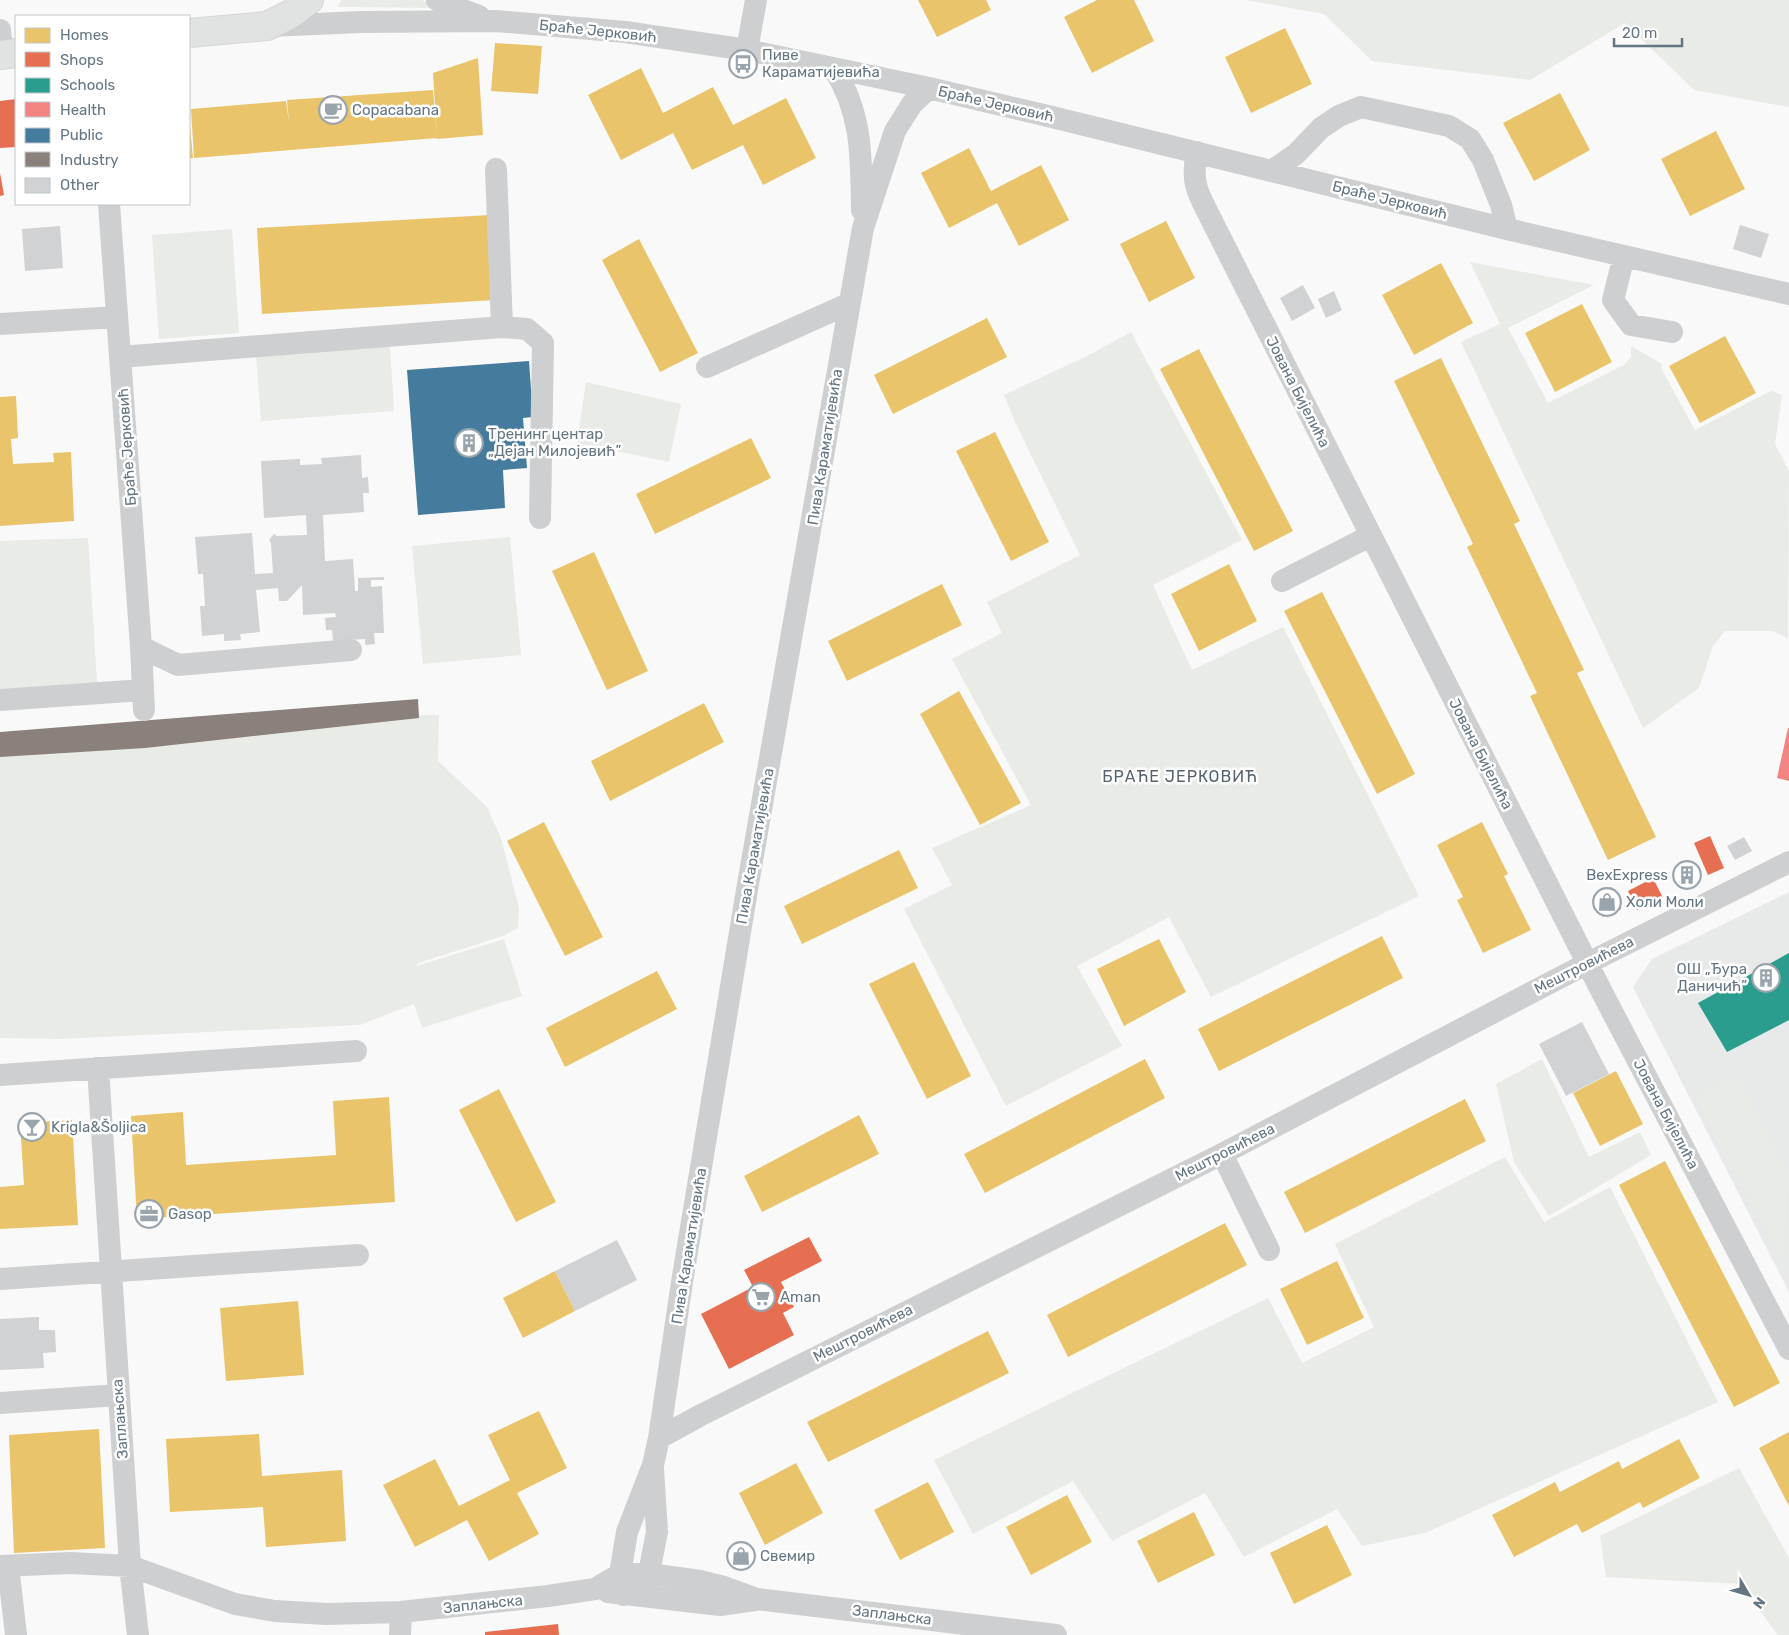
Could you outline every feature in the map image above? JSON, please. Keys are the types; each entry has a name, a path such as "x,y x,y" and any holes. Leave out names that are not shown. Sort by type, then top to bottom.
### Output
{"main road":[{"path":"266,26 291,14 309,0"},
{"name":"Браће Јерковић","path":"190,33 266,26"}],"street":[{"path":"437,0 496,21"},
{"path":"747,50 756,0"},
{"name":"Браће Јерковић","path":"266,26 360,22 496,21 625,32 747,50 929,88 1273,170 1507,229 1789,294"},
{"name":"Пива Караматијевића","path":"834,69 846,89 858,123 861,146 863,228"},
{"name":"Пива Караматијевића","path":"629,1589 627,1532 653,1465 659,1438 682,1282 848,304 863,228 895,131 912,104 929,88"},
{"path":"1273,170 1296,154 1321,128 1338,116 1361,107 1449,126 1470,139 1483,160 1501,205 1507,229"},
{"name":"Јована Бијелића","path":"1197,152 1194,184 1370,536 1588,963 1789,1349"},
{"path":"496,169 502,327"},
{"name":"Браће Јерковић","path":"0,700 144,700 110,205"},
{"path":"1624,256 1613,300 1630,325 1672,332"},
{"path":"707,367 848,304"},
{"path":"0,324 117,317"},
{"path":"120,357 502,327 527,329 543,343 540,518"},
{"path":"1282,581 1370,536"},
{"path":"141,647 178,665 351,650"},
{"name":"Мештровићева","path":"659,1438 701,1414 1222,1154 1588,963 1789,862"},
{"path":"0,1074 356,1051"},
{"name":"Заплањска","path":"98,1068 130,1566"},
{"path":"1222,1154 1269,1250"},
{"path":"0,1279 358,1255"},
{"path":"0,1403 119,1395"},
{"name":"Пива Караматијевића","path":"629,1589 650,1574 657,1532 653,1465"},
{"name":"Заплањска","path":"4,1566 70,1563 130,1566 235,1604 275,1611 326,1614 401,1612 595,1589 629,1589 720,1605 757,1599"},
{"path":"4,1566 16,1635"},
{"path":"130,1566 138,1635"},
{"name":"Заплањска","path":"650,1574 724,1587 757,1599 1056,1635"},
{"path":"400,1635 401,1612"}],"shaded area":[{"path":"341,0 422,0 438,8 338,7"},
{"path":"1246,0 1789,0 1789,107 1694,90 1625,23 1530,80 1372,61 1324,14"},
{"path":"232,229 239,333 159,339 152,235"},
{"path":"1470,262 1594,285 1508,328 1548,403 1624,365 1631,357 1631,346 1662,364 1661,368 1695,430 1771,391 1782,395 1775,444 1789,471 1788,638 1772,631 1725,631 1713,646 1699,688 1643,728 1461,342 1500,324"},
{"path":"1131,332 1242,540 1153,585 1192,670 1283,627 1419,896 1211,997 1169,917 1077,966 1122,1046 1006,1106 904,909 952,885 932,848 1031,805 952,659 1002,633 987,602 1080,555 1016,424 1004,395 1089,355"},
{"path":"390,346 394,411 261,421 256,356"},
{"path":"586,382 681,404 669,462 577,443"},
{"path":"510,537 521,655 423,664 412,546"},
{"path":"88,538 97,683 0,692 0,541"},
{"path":"419,715 439,715 438,761 487,807 501,838 519,908 518,928 503,936 418,963 417,966 504,939 522,996 422,1028 414,1004 360,1025 59,1039 0,1038 0,751"},
{"path":"1789,892 1789,1292 1633,987 1652,959"},
{"path":"1542,1059 1589,1157 1640,1132 1651,1155 1549,1216 1514,1162 1496,1084"},
{"path":"1736,1075 1785,1166 1789,1169 1787,1269 1695,1097"},
{"path":"1505,1157 1544,1222 1610,1187 1718,1402 1425,1533 1362,1546 1337,1509 1244,1557 1205,1493 1112,1541 1073,1481 973,1534 934,1460 1268,1298 1302,1363 1374,1327 1335,1244"},
{"path":"1739,1468 1789,1558 1789,1635 1778,1635 1740,1584 1606,1577 1600,1536"}],"building: Homes":[{"path":"918,0 986,0 991,10 937,37"},
{"path":"1097,0 1134,0 1154,41 1092,73 1064,17"},
{"path":"1285,28 1312,84 1251,113 1225,57"},
{"path":"495,43 542,46 538,94 491,91"},
{"path":"478,58 483,135 437,139 433,73"},
{"path":"641,68 663,113 713,87 733,125 786,98 816,158 763,185 743,145 692,170 673,133 621,160 588,95"},
{"path":"433,90 437,138 194,158 191,109 286,101 289,123 287,100"},
{"path":"1560,93 1590,150 1534,181 1503,123"},
{"path":"190,125 193,158 190,159"},
{"path":"1716,131 1745,189 1690,216 1661,159"},
{"path":"969,148 991,191 1041,165 1069,220 1019,246 997,203 949,228 921,173"},
{"path":"490,215 495,300 262,314 257,228"},
{"path":"1166,221 1195,278 1149,302 1120,244"},
{"path":"639,239 698,353 660,372 602,260"},
{"path":"1441,263 1473,323 1414,355 1382,295"},
{"path":"1582,304 1612,362 1555,392 1525,333"},
{"path":"987,318 1007,357 893,414 874,375"},
{"path":"1725,336 1756,393 1700,423 1669,366"},
{"path":"1199,349 1293,531 1254,551 1160,369"},
{"path":"1441,358 1520,521 1514,524 1584,670 1577,673 1656,837 1608,860 1530,696 1537,693 1467,547 1473,544 1394,381"},
{"path":"16,396 18,438 11,439 13,464 54,462 53,453 71,452 74,521 0,526 0,397"},
{"path":"995,432 1049,542 1011,561 956,451"},
{"path":"751,438 771,478 655,534 636,494"},
{"path":"594,552 648,671 607,690 552,571"},
{"path":"1229,564 1257,621 1199,651 1171,594"},
{"path":"942,584 962,625 847,681 828,641"},
{"path":"1322,592 1415,774 1377,794 1284,611"},
{"path":"959,691 1021,803 980,825 920,714"},
{"path":"704,703 724,742 610,801 591,761"},
{"path":"544,822 603,937 565,956 507,841"},
{"path":"1482,822 1508,874 1504,876 1531,930 1483,953 1457,900 1463,897 1437,845"},
{"path":"899,850 918,888 802,944 784,906"},
{"path":"1382,936 1403,978 1219,1071 1198,1029"},
{"path":"1159,939 1186,992 1124,1026 1097,969"},
{"path":"914,962 971,1076 927,1099 869,984"},
{"path":"657,971 677,1009 565,1067 546,1028"},
{"path":"1145,1059 1165,1098 985,1193 964,1154"},
{"path":"1616,1071 1643,1124 1600,1146 1573,1093"},
{"path":"499,1089 556,1202 516,1222 459,1110"},
{"path":"389,1097 395,1202 137,1219 131,1116 183,1112 186,1165 336,1155 333,1101"},
{"path":"1465,1099 1486,1141 1305,1233 1284,1192"},
{"path":"859,1115 879,1154 762,1212 744,1176"},
{"path":"72,1120 78,1225 0,1229 0,1187 24,1185 20,1123"},
{"path":"1665,1161 1780,1383 1734,1407 1619,1185"},
{"path":"1225,1223 1247,1265 1068,1357 1047,1315"},
{"path":"1337,1261 1364,1318 1307,1345 1280,1289"},
{"path":"555,1271 575,1311 523,1338 503,1298"},
{"path":"298,1301 304,1375 226,1381 220,1308"},
{"path":"988,1331 1009,1373 828,1462 807,1422"},
{"path":"539,1411 567,1468 517,1493 539,1534 489,1561 467,1520 415,1547 383,1485 435,1459 459,1506 510,1480 488,1435"},
{"path":"99,1429 105,1548 14,1553 9,1435"},
{"path":"1789,1432 1789,1506 1759,1448"},
{"path":"259,1434 262,1476 342,1470 346,1541 266,1547 263,1507 170,1512 166,1439"},
{"path":"1679,1439 1700,1478 1643,1508 1640,1502 1582,1533 1577,1524 1514,1557 1492,1515 1555,1482 1560,1492 1619,1461 1622,1469"},
{"path":"796,1463 823,1513 765,1545 739,1493"},
{"path":"928,1482 954,1532 900,1560 874,1510"},
{"path":"1067,1495 1092,1542 1031,1575 1006,1527"},
{"path":"1194,1512 1215,1555 1158,1583 1137,1541"},
{"path":"1327,1525 1352,1575 1294,1604 1270,1553"}],"building: Shops":[{"path":"15,99 15,147 0,148 0,101"},
{"path":"0,173 4,195 0,196"},
{"path":"1710,836 1724,868 1708,875 1694,843"},
{"path":"1653,878 1662,896 1637,910 1628,891"},
{"name":"Холи Моли","path":"1611,887 1621,909 1603,917 1593,896"},
{"name":"Aman","path":"809,1237 822,1261 781,1282 794,1307 783,1313 794,1335 729,1369 701,1314 753,1287 744,1270"},
{"path":"558,1624 559,1635 485,1635 485,1632"}],"building: Schools":[{"name":"ОШ „Ђура Даничић”","path":"1789,953 1789,1020 1727,1052 1698,1003"}],"building: Health":[{"path":"1789,728 1789,781 1777,778"}],"building: Public":[{"name":"Тренинг центар „Дејан Милојевић”","path":"529,361 533,417 523,418 527,468 503,470 505,508 418,515 407,370"}],"building: Industry":[{"path":"418,699 419,718 145,748 0,757 0,732"}],"building: Other":[{"path":"1740,225 1769,234 1761,258 1733,249"},
{"path":"60,226 63,268 25,271 22,229"},
{"path":"1303,285 1315,308 1292,321 1280,298"},
{"path":"1334,291 1342,310 1326,318 1318,299"},
{"path":"361,455 362,478 368,477 369,493 363,493 364,512 323,515 325,561 353,559 355,591 358,591 358,578 384,577 384,580 371,580 371,587 382,586 384,633 374,633 375,644 365,645 365,639 333,641 332,630 326,630 325,618 336,617 335,613 303,615 302,585 287,601 279,601 278,588 256,590 260,632 240,634 241,640 224,641 224,634 202,636 200,606 205,606 203,574 198,574 195,537 252,533 255,574 273,573 271,543 269,540 274,534 277,536 307,535 306,515 264,518 261,461 300,459 300,465 322,464 321,458"},
{"path":"1744,837 1752,851 1735,860 1727,846"},
{"name":"BexExpress","path":"1694,862 1701,878 1680,887 1673,872"},
{"path":"1582,1022 1609,1074 1566,1096 1539,1044"},
{"path":"617,1240 637,1280 575,1311 555,1271"},
{"path":"39,1317 39,1330 55,1330 56,1352 43,1353 44,1368 0,1370 0,1319"}],"place":[{"name":"Пиве Караматијевића","path":"743,64"},
{"name":"Copacabana","path":"333,110"},
{"name":"Тренинг центар „Дејан Милојевић”","path":"469,443"},
{"name":"BexExpress","path":"1687,875"},
{"name":"Холи Моли","path":"1607,902"},
{"name":"ОШ „Ђура Даничић”","path":"1766,978"},
{"name":"Krigla&Šoljica","path":"32,1127"},
{"name":"Gasop","path":"149,1214"},
{"name":"Aman","path":"761,1297"},
{"name":"Свемир","path":"741,1556"}],"district":[{"name":"БРАЋЕ ЈЕРКОВИЋ","path":"1180,776"}]}
